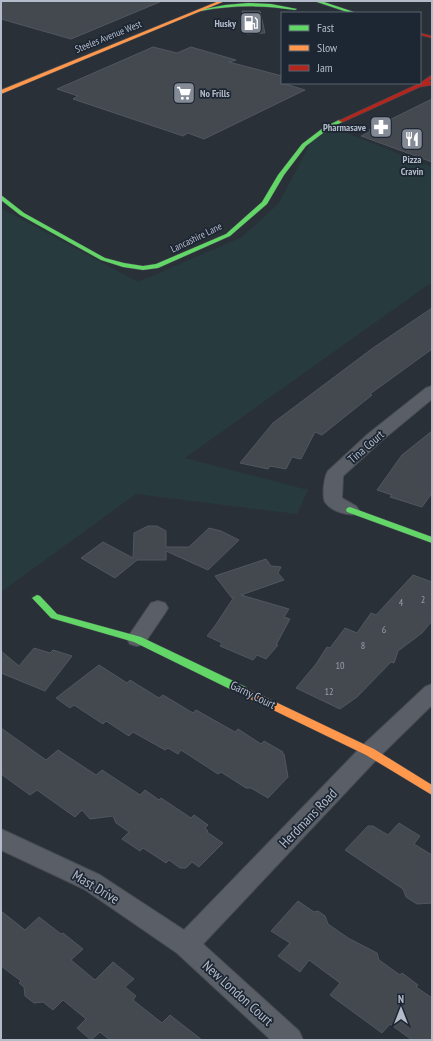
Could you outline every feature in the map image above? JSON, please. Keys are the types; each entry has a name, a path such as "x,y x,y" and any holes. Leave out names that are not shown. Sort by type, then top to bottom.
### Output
{"street":[{"name":"Steeles Avenue West","path":"1,92 223,1"},
{"path":"202,10 224,4 250,2 298,10 270,1"},
{"path":"316,1 352,12"},
{"path":"421,34 432,38"},
{"path":"50,72 58,64 58,58"},
{"name":"Lancashire Lane","path":"1,197 22,214 103,259 123,265 143,268 158,266 228,235 265,203 281,175 304,145 325,129 418,86 432,77"},
{"path":"418,86 432,83"},
{"name":"Tina Court","path":"350,510 333,500 334,475 374,438 432,391"},
{"path":"350,510 432,540"},
{"name":"Garny Court","path":"37,598 54,616 136,638 370,752 432,791"},
{"path":"136,638 158,608"},
{"name":"Herdmans Road","path":"186,945 370,752 432,692"},
{"name":"Mast Drive","path":"1,839 92,882 186,945"},
{"name":"New London Court","path":"186,945 290,1040"}],"green space":[{"path":"332,127 432,167 432,282 185,458 308,490 297,514 136,494 1,592 1,208 138,282 242,237 279,203 311,142"}],"building":[{"path":"1,1 162,1 71,39 1,19"},
{"path":"242,11 260,11 265,33 247,34"},
{"name":"No Frills","path":"153,47 177,53 191,47 236,60 229,62 281,76 281,84 305,90 204,139 188,133 183,136 73,99 78,96 57,89"},
{"path":"432,99 432,162 361,136 371,131 369,130"},
{"path":"432,308 432,349 370,394 372,395 322,435 315,432 301,459 292,457 286,469 270,466 268,469 240,463 273,423 373,348"},
{"path":"432,431 432,493 422,507 390,497 392,495 377,490 402,455"},
{"path":"148,526 157,526 166,531 166,547 189,547 209,528 221,531 239,540 208,570 166,551 166,560 137,560 115,578 81,558 103,542 133,558 134,533"},
{"path":"266,559 271,566 281,567 278,573 284,580 241,595 289,609 284,617 290,619 276,645 278,645 266,659 257,655 253,660 220,646 222,643 207,636 234,597 232,598 215,576"},
{"path":"413,575 432,582 432,621 422,633 398,651 394,663 391,662 357,697 340,709 296,688 316,664 327,647 330,648 345,628 357,633 371,613 376,615"},
{"path":"34,648 50,653 53,650 72,656 45,691 1,673 1,651 19,666"},
{"path":"99,665 127,683 130,680 159,698 163,695 193,713 196,710 235,732 238,729 261,744 264,741 283,752 288,777 268,798 251,788 246,788 221,772 218,774 181,750 178,754 168,748 165,750 133,732 129,736 106,721 103,724 74,705 70,708 56,698"},
{"path":"1,728 46,760 58,750 96,775 102,770 140,795 145,790 159,800 161,798 191,818 194,815 208,825 205,828 208,831 207,832 223,843 199,867 192,862 186,868 180,868 169,860 166,863 143,848 140,851 122,839 129,832 116,823 113,816 90,819 82,810 75,817 37,790 30,795 1,774"},
{"path":"399,823 420,836 414,844 432,855 432,903 417,904 406,897 403,889 345,850 368,826 373,826 388,835"},
{"path":"298,901 314,912 318,911 325,916 328,924 348,938 377,953 379,960 400,975 402,973 418,985 416,987 432,998 432,1040 412,1040 390,1024 382,1033 330,995 340,983 309,960 300,972 278,956 290,943 271,931"},
{"path":"1,911 25,930 39,917 61,934 63,933 83,949 71,960 95,980 113,962 134,979 125,987 136,996 133,1000 162,1023 170,1015 202,1040 110,1040 100,1032 91,1040 77,1028 86,1019 63,1000 53,1010 43,1002 34,1003 25,996 24,987 19,983 21,981 1,966"}],"traffic: fast":[{"path":"316,1 352,12"},
{"path":"201,10 236,5 271,6 295,9"},
{"path":"1,197 22,214 103,259 123,265 143,268 158,266 228,235 265,203 281,175 304,145 325,129 341,121"},
{"path":"350,510 432,540"},
{"path":"37,598 54,616 137,639 242,690"}],"traffic: slow":[{"path":"1,92 223,1"},
{"path":"242,690 370,752 432,791"}],"traffic: jam":[{"path":"421,34 432,37"},
{"path":"341,121 418,86 432,77"},
{"path":"418,86 432,83"}],"place":[{"name":"Husky","path":"251,23"},
{"name":"No Frills","path":"184,93"},
{"name":"Pharmasave","path":"381,127"},
{"name":"Pizza Cravin","path":"412,139"}]}
